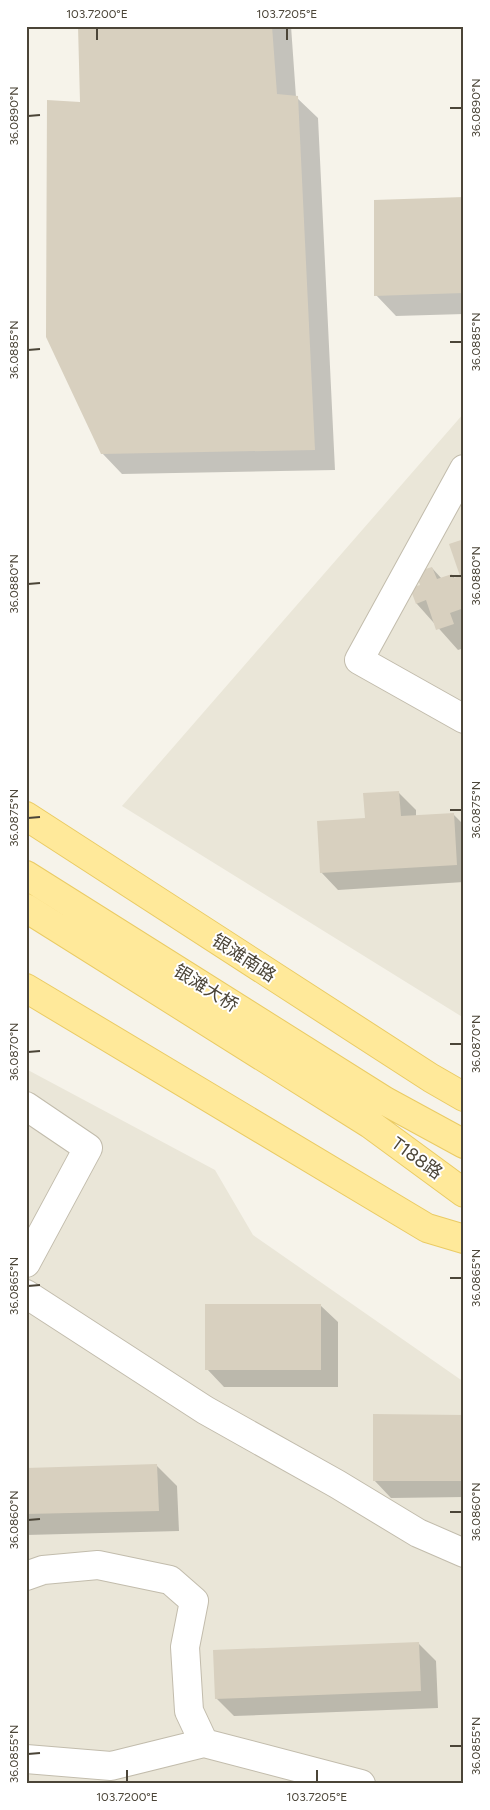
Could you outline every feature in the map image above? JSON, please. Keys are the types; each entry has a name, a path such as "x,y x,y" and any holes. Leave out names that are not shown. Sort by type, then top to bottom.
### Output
{"main road":[{"name":"银滩南路","path":"26,816 431,1078 464,1097"},
{"name":"银滩大桥","path":"26,876 385,1100"},
{"name":"银滩大桥","path":"26,908 370,1124"},
{"path":"26,988 428,1228 464,1239"},
{"name":"T188路","path":"385,1100 464,1144"},
{"name":"T188路","path":"370,1124 464,1193"}],"street":[{"path":"464,468 359,660 464,719"},
{"path":"26,1106 88,1148 26,1263"},
{"path":"26,1294 205,1410 337,1484 418,1533 464,1554"},
{"path":"26,1576 43,1570 98,1565 170,1580 194,1601 185,1647 188,1702 189,1711 204,1743"},
{"path":"26,1759 111,1766 204,1743 361,1784"}],"shaded area":[{"path":"464,413 464,1018 122,806"},
{"path":"26,1069 215,1170 253,1235 464,1382 464,1784 26,1784"}],"building":[{"path":"78,26 272,26 277,94 298,96 315,450 101,454 46,337 47,100 80,102"},
{"path":"464,197 464,293 374,296 374,200"},
{"path":"464,539 464,608 450,613 454,624 436,630 426,600 416,604 410,588 420,585 416,572 432,567 437,579 452,574 453,578 460,576 449,544"},
{"path":"399,791 401,816 454,813 457,865 320,873 317,821 365,818 363,793"},
{"path":"205,1304 321,1304 321,1370 205,1370"},
{"path":"373,1414 464,1415 464,1481 373,1481"},
{"path":"157,1464 159,1511 26,1514 26,1468"},
{"path":"419,1642 421,1691 215,1699 213,1650"}]}
